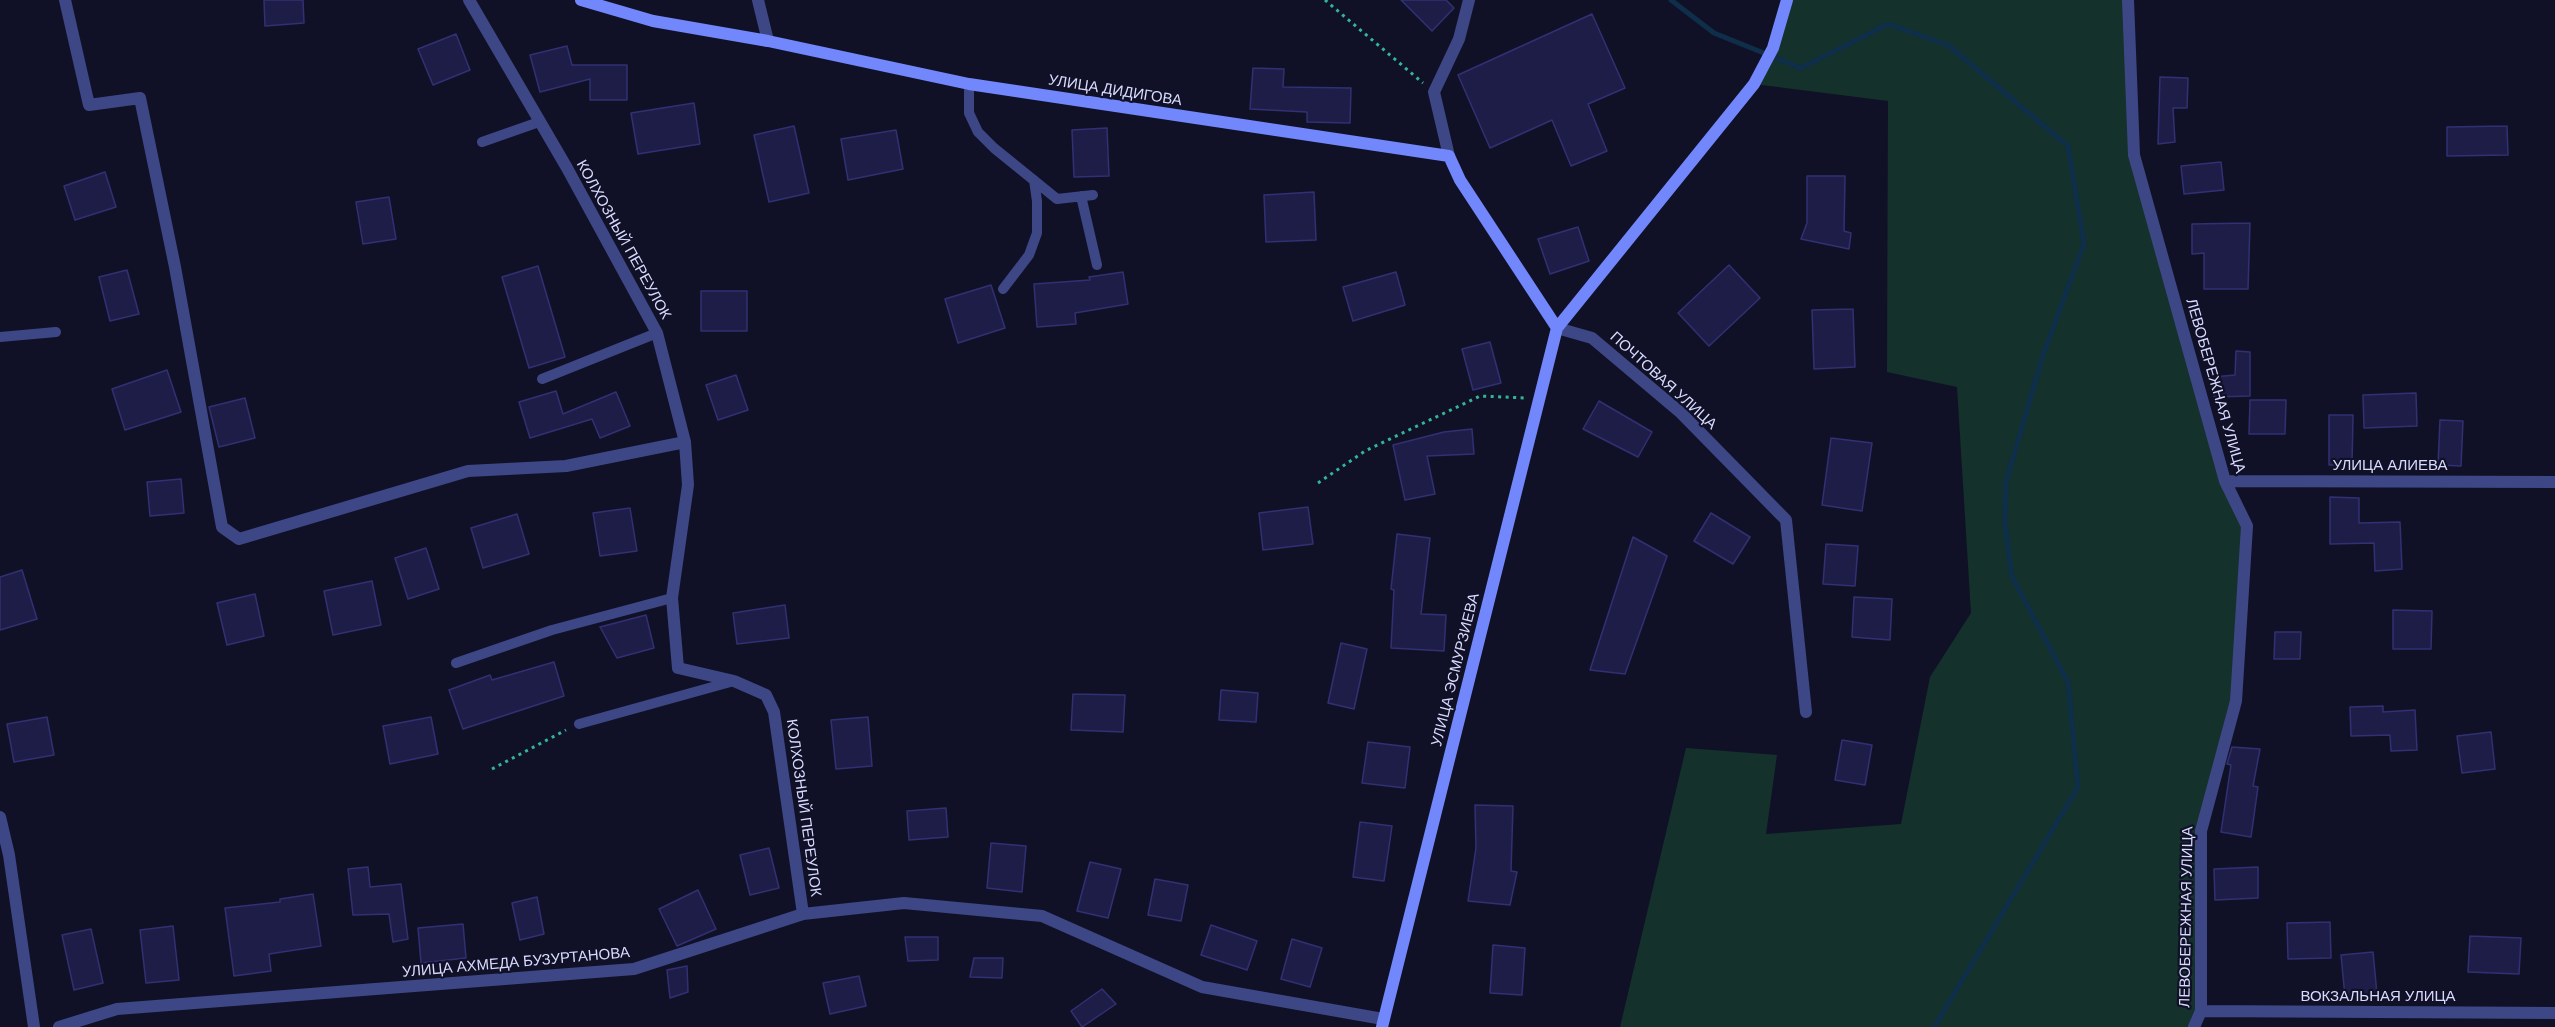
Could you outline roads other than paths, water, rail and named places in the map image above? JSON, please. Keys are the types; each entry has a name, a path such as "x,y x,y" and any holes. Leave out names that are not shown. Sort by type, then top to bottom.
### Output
{"street":[{"path":"65,0 89,105 140,98 175,267 222,527 238,539 468,471 566,466 685,442"},
{"name":"КОЛХОЗНЫЙ ПЕРЕУЛОК","path":"469,0 567,168 657,333 685,442 688,485 672,598 678,668 735,681 766,695 774,711 803,914"},
{"name":"УЛИЦА ДИДИГОВА","path":"581,0 653,21 768,41 969,84 1449,156"},
{"path":"758,0 768,41"},
{"path":"1469,0 1459,39 1434,92 1449,156 1460,180 1557,328 1754,84 1773,48 1787,0"},
{"name":"ЛЕВОБЕРЕЖНАЯ УЛИЦА","path":"2128,0 2134,154 2225,481 2247,526 2236,701 2201,831 2201,1011 2194,1027"},
{"name":"УЛИЦА ЭСМУРЗИЕВА","path":"1383,1023 1557,328"},
{"name":"ПОЧТОВАЯ УЛИЦА","path":"1557,328 1592,338 1681,413 1786,520 1806,712"},
{"name":"УЛИЦА АЛИЕВА","path":"2225,481 2555,482"},
{"path":"0,817 9,855 34,1027"},
{"name":"УЛИЦА АХМЕДА БУЗУРТАНОВА","path":"59,1027 117,1009 634,969 803,914 904,903 1042,916 1202,987 1383,1023"},
{"name":"ВОКЗАЛЬНАЯ УЛИЦА","path":"2201,1011 2555,1013"}],"lane":[{"path":"969,84 969,112 978,132 993,148 1057,199 1093,195"},
{"path":"482,142 539,122"},
{"path":"1003,289 1029,255 1037,233 1038,201 1034,180"},
{"path":"1081,196 1097,265"},
{"path":"0,336 56,332"},
{"path":"542,379 657,333"},
{"path":"456,663 552,630 672,598"},
{"path":"579,724 735,681"}],"waterway":[{"path":"1671,0 1714,33 1801,68 1888,24 1948,45 2068,146 2084,244 2043,355 2006,482 2005,523 2012,577 2068,682 2078,787 1934,1027"}]}
